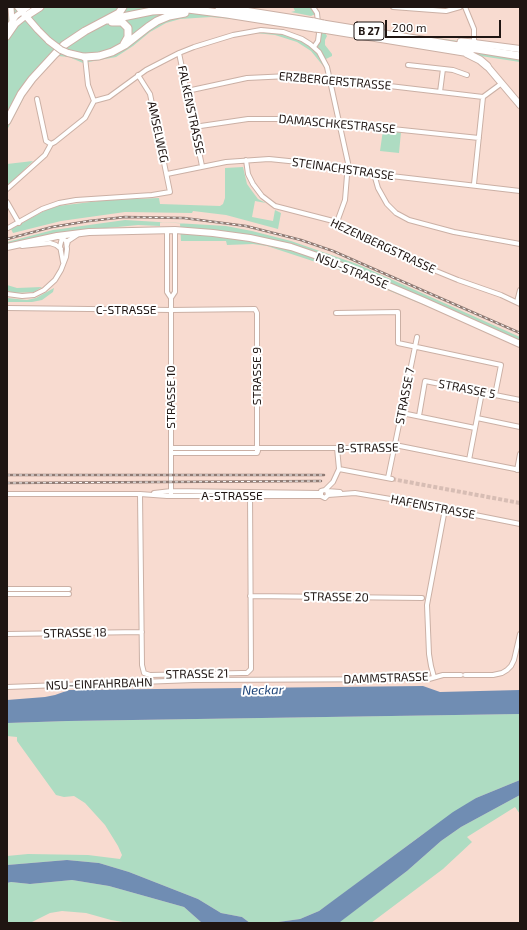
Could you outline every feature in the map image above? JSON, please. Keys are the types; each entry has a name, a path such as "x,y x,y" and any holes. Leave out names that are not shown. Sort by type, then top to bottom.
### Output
{"highway":[{"path":"22,12 40,7"},
{"path":"116,16 121,12 123,7"},
{"name":"B 27","path":"7,121 29,84 51,57 74,38 116,16 151,7"},
{"name":"B 27","path":"220,7 315,25"},
{"name":"B 27","path":"106,21 138,13 173,10 198,10 415,38 520,56"},
{"path":"85,57 99,56 125,46 148,27 169,16 188,12 227,14"},
{"path":"106,21 122,22 129,30 126,41 112,52"},
{"name":"B 27","path":"323,26 520,60"},
{"path":"415,38 474,43"},
{"path":"462,51 476,58 487,66"}],"main road":[{"path":"22,12 49,41 68,53 85,57"},
{"path":"474,43 520,49"},
{"path":"487,66 520,105"},
{"name":"NSU-STRASSE","path":"9,247 80,233 175,230 250,238 291,247 309,253 389,286 520,344"}],"street":[{"path":"11,7 12,22"},
{"path":"7,29 12,22 28,7"},
{"path":"313,7 317,13 319,33 318,41 314,47"},
{"path":"393,7 446,11 460,7"},
{"path":"465,7 474,30 474,43"},
{"path":"7,38 22,12"},
{"path":"7,189 45,155 51,144 85,118 94,101 109,97 138,75 194,46 233,35 261,30 274,31 290,34 302,39 314,47 324,60 330,79 348,169 345,200 337,222"},
{"name":"FALKENSTRASSE","path":"179,53 202,166"},
{"path":"85,57 88,85 94,101"},
{"path":"408,65 453,70 467,75"},
{"path":"440,92 442,69"},
{"name":"AMSELWEG","path":"19,222 42,209 67,201 152,195 170,192 150,94 138,75"},
{"name":"ERZBERGERSTRASSE","path":"187,91 230,81 258,77 289,76 330,79 483,97"},
{"path":"474,184 483,97 502,83"},
{"path":"37,99 46,141 51,144"},
{"name":"DAMASCHKESTRASSE","path":"194,127 258,118 296,119 479,138"},
{"name":"STEINACHSTRASSE","path":"167,174 202,166 246,160 285,160 374,174 520,190"},
{"name":"HEZENBERGSTRASSE","path":"246,160 248,174 252,184 270,203 282,208 337,222 419,264 501,295 518,303"},
{"path":"374,174 378,188 387,204 396,213 409,220 454,232 520,244"},
{"path":"7,202 19,222 8,228"},
{"path":"167,230 168,292 171,298 175,292 175,230"},
{"path":"7,294 15,296 28,296 38,293 50,286 55,280 66,257 68,241 80,233"},
{"path":"62,236 66,241 67,246"},
{"path":"62,236 60,242 63,264"},
{"path":"9,247 50,243 61,249"},
{"path":"518,303 520,290"},
{"name":"STRASSE 10","path":"171,298 171,494"},
{"name":"C-STRASSE","path":"7,308 171,310 246,308"},
{"name":"STRASSE 9","path":"246,308 255,309 257,313 258,450"},
{"path":"336,313 398,312 398,343 501,365 495,395"},
{"name":"STRASSE 7","path":"339,469 390,479 395,445 417,337"},
{"name":"STRASSE 5","path":"419,416 425,381 520,400"},
{"path":"469,460 482,392"},
{"path":"402,413 475,428"},
{"path":"477,418 520,427"},
{"name":"B-STRASSE","path":"170,453 363,448 395,445 518,470"},
{"name":"B-STRASSE","path":"170,448 258,450"},
{"path":"320,494 321,491 327,492 339,469 337,448"},
{"path":"518,470 520,454"},
{"name":"A-STRASSE","path":"7,494 320,494 325,498 327,492 340,492 343,494"},
{"name":"HAFENSTRASSE","path":"343,494 355,493 375,496 520,524"},
{"name":"STRASSE 21","path":"142,494 142,665 144,673 150,675 247,673 251,669 250,494"},
{"path":"434,677 429,654 427,605 445,509"},
{"path":"7,589 69,589"},
{"path":"7,594 69,594"},
{"name":"STRASSE 20","path":"250,596 422,598"},
{"name":"STRASSE 18","path":"7,634 142,632"},
{"path":"520,634 514,660 520,661"},
{"name":"DAMMSTRASSE","path":"311,680 429,679 443,675 494,675 502,673 511,666 514,660"},
{"name":"NSU-EINFAHRBAHN","path":"7,687 194,680 311,680"}],"green space":[{"path":"7,7 239,7 340,24 520,50 520,62 252,21 211,17 180,19 166,23 150,32 133,46 116,57 83,63 69,57 58,56 30,86 7,130"},
{"path":"293,7 313,7 318,15 311,16 291,12 295,11"},
{"path":"257,31 290,34 314,47 319,33 325,33 327,36 325,45 332,54 332,56 324,60 328,72 311,51 297,42 275,35 246,32"},
{"path":"383,130 401,132 399,153 380,151"},
{"path":"33,161 14,180 7,186 7,164"},
{"path":"243,167 247,184 258,199 266,203 255,201 252,217 273,221 275,210 281,213 278,229 226,215 193,211 192,213 125,212 61,221 13,233 11,229 46,210 58,206 107,200 159,198 160,204 220,206 223,204 225,198 225,168"},
{"path":"125,220 160,222 160,226 138,225 61,233 7,247 7,242 53,230"},
{"path":"180,223 226,226 252,231 291,241 357,264 520,337 520,345 337,269 267,246 253,244 227,245 226,241 181,241"},
{"path":"7,285 17,288 42,287 34,292 13,293 7,290"},
{"path":"54,288 53,292 42,300 32,302 7,302 7,298 27,300 36,298"},
{"path":"520,714 520,780 476,798 419,837 319,911 300,919 271,923 250,923 242,917 221,913 198,899 129,872 99,863 67,860 7,865 7,856 28,854 88,855 120,859 122,855 105,825 85,803 74,796 64,797 56,795 17,741 17,737 7,736 7,723"},
{"path":"520,795 520,814 515,807 467,837 472,842 443,869 371,923 338,923 407,871 441,841 461,827"},
{"path":"72,880 109,886 184,907 202,923 129,923 86,913 62,911 50,913 30,923 7,923 7,883 30,884"}],"water":[{"name":"Neckar","path":"423,686 440,692 520,690 520,714 7,723 7,700 45,697 69,690"},
{"path":"520,780 520,795 461,827 441,841 407,871 340,922 271,923 300,919 319,911 453,812 476,798"},
{"path":"67,860 99,863 129,872 198,899 221,913 242,917 250,923 202,923 184,907 109,886 72,880 30,884 7,883 7,865"}],"tunnel":[{"path":"392,479 520,503"}],"railway":[{"path":"7,239 52,227 125,217 184,218 246,226 301,240 333,251 520,333"},
{"path":"7,475 324,475"},
{"path":"7,483 321,481"}]}
